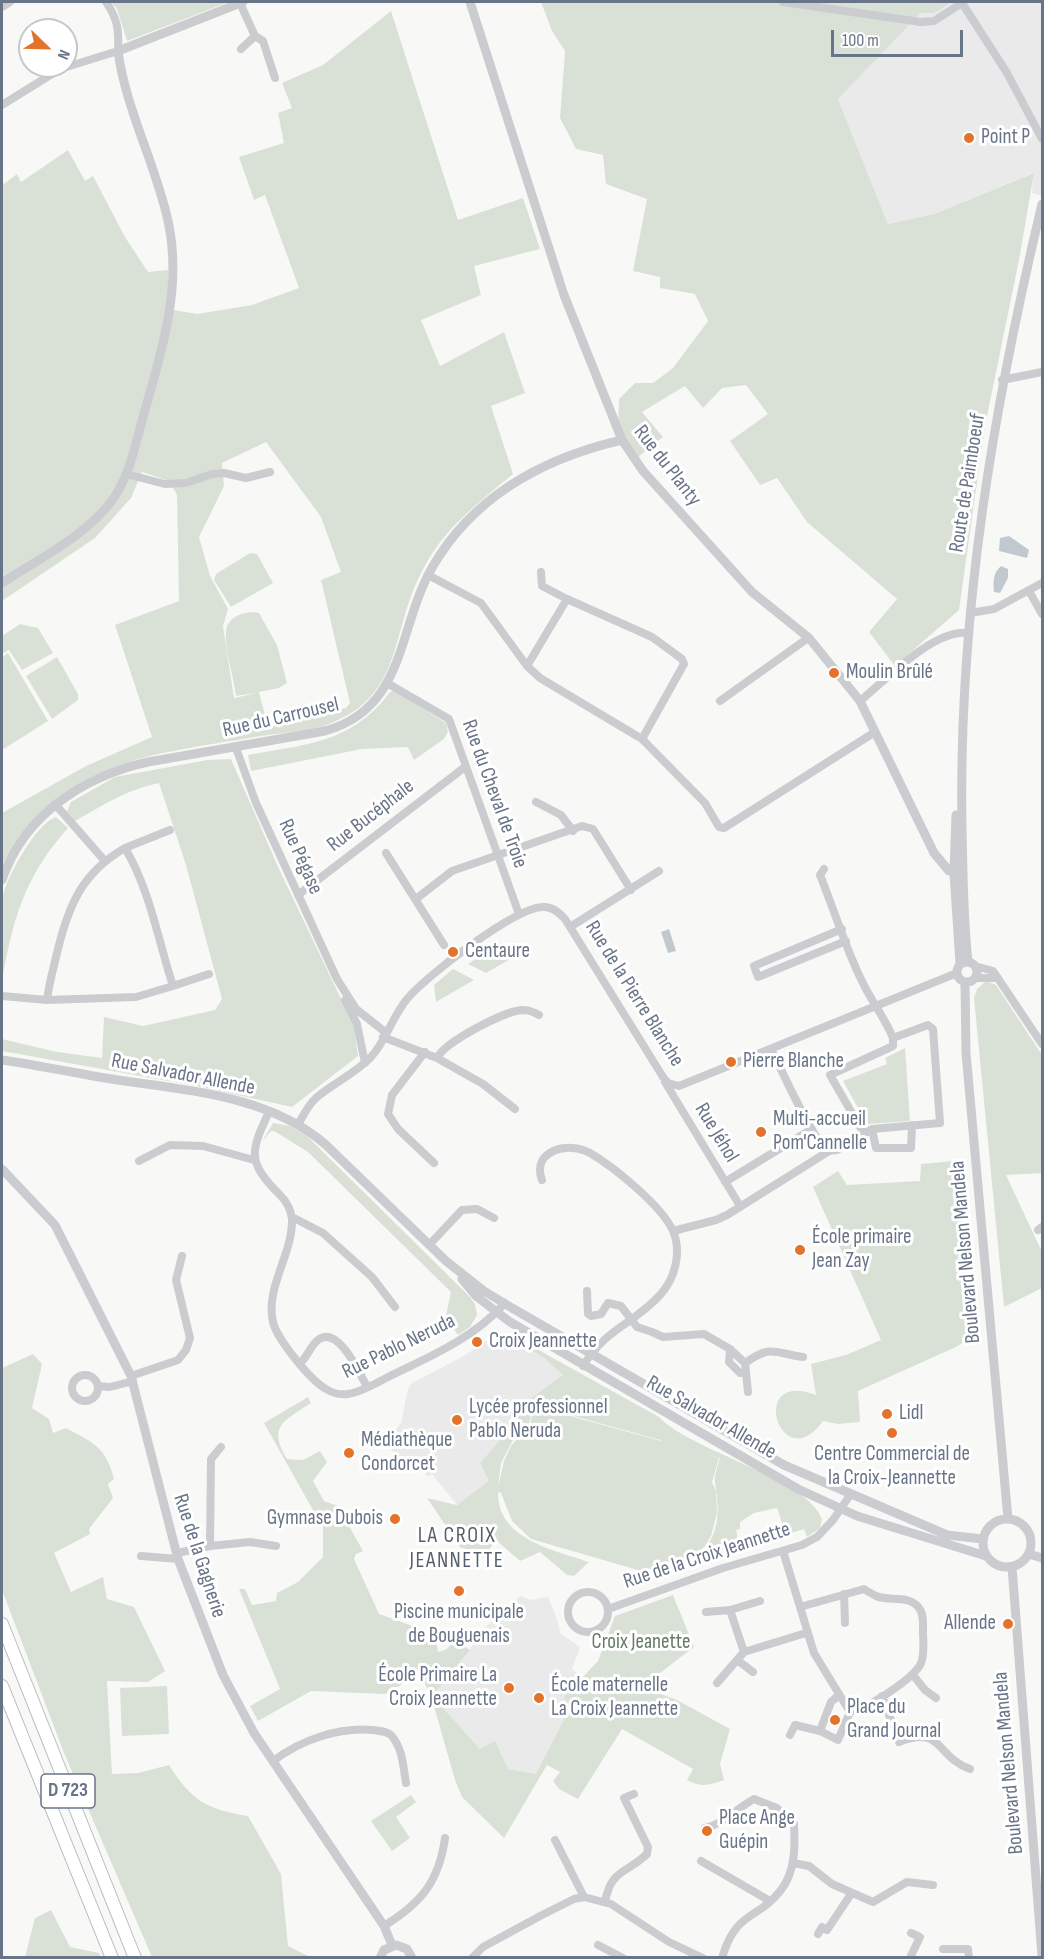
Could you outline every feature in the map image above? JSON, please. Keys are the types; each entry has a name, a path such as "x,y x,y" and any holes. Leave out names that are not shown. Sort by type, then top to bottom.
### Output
{"highway":[{"name":"D 723","path":"2,1624 135,1958"},
{"name":"D 723","path":"2,1686 112,1958"}],"street":[{"path":"2,7 10,2"},
{"path":"2,583 85,528 112,500 126,474 168,326 174,257 162,198 118,51 119,28 115,14 106,2"},
{"path":"2,105 60,69 118,51 242,2 255,36 263,41 275,78"},
{"name":"Rue du Planty","path":"470,2 564,295 621,440 643,471 752,592 808,638 861,701 926,841 942,864 958,874"},
{"path":"783,2 921,22 934,21 945,16 962,2 1031,116 1042,139"},
{"path":"241,49 255,36"},
{"path":"1031,116 1042,122"},
{"name":"Route de Paimboeuf","path":"965,966 958,874 970,613 982,508 1002,380 1042,204"},
{"path":"1002,380 1042,372"},
{"name":"Rue du Carrousel","path":"2,880 27,834 55,804 94,780 125,767 340,727 362,713 387,683 398,660 417,599 428,575 458,532 486,503 508,487 555,461 621,440"},
{"path":"126,474 165,484 186,483 212,474 225,473 246,478 270,472"},
{"path":"541,572 542,586 652,637 682,659 682,669 642,739"},
{"path":"428,575 481,603 527,666 540,678 642,739 705,804 719,827 724,828 875,732"},
{"path":"970,613 994,609 1042,583"},
{"path":"1029,591 1042,614"},
{"path":"527,666 567,599"},
{"path":"861,701 922,650 939,640 960,633 968,633"},
{"path":"720,701 808,638"},
{"name":"Rue du Cheval de Troie","path":"387,683 449,719 519,914"},
{"name":"Rue Pégase","path":"236,748 256,803 298,895 337,979 356,1009 384,1035 437,1058 483,1084 515,1109"},
{"name":"Rue Bucéphale","path":"298,895 465,767"},
{"path":"536,802 561,815 573,831"},
{"path":"55,804 104,860"},
{"path":"416,899 452,871 582,826 592,829 631,890"},
{"path":"47,1000 67,914 87,879 104,860 125,848 170,830"},
{"path":"125,848 136,867 173,986"},
{"path":"386,853 444,945"},
{"path":"824,869 820,875 846,941 893,1038 893,1046 884,1052 830,1075 868,1131 876,1148 910,1148 912,1125"},
{"path":"570,927 659,871"},
{"name":"Rue de la Pierre Blanche","path":"298,1125 315,1099 365,1063 379,1048 402,1005 429,977 519,914 541,907 550,908 565,919 668,1083 684,1085 965,966"},
{"path":"842,930 753,966 758,977 846,941"},
{"path":"998,978 959,979 965,966 989,968 998,978 1042,1044"},
{"name":"Boulevard Nelson Mandela","path":"965,966 970,980 966,1053 1008,1519"},
{"path":"2,996 47,1000 136,997 209,974"},
{"name":"Rue Pégase","path":"337,979 340,992 357,1024 365,1063"},
{"path":"437,1058 452,1043 506,1013 522,1010 539,1015"},
{"path":"673,1231 716,1220 829,1151 837,1150 868,1131 940,1123 933,1029 928,1025 893,1038"},
{"path":"771,1049 822,1146 829,1151"},
{"path":"425,1052 392,1095 388,1114 398,1130 434,1163"},
{"name":"Rue Salvador Allende","path":"2,1060 240,1101 298,1125 325,1144 446,1261 484,1291 784,1465 849,1495 903,1515 947,1535 983,1539"},
{"name":"Rue Jéhol","path":"663,1077 740,1206"},
{"path":"270,1112 255,1146 254,1160 260,1175 283,1199 292,1217 323,1233 372,1277 394,1307"},
{"path":"725,1182 813,1129"},
{"path":"139,1161 170,1145 202,1146 254,1160"},
{"path":"542,1180 540,1165 544,1157 554,1150 580,1149 616,1172 657,1210 673,1231 677,1260 669,1283 660,1295 605,1337 584,1366"},
{"name":"Rue de la Gagnerie","path":"2,1169 55,1225 132,1378 177,1556 223,1675 273,1761 384,1926 392,1945"},
{"path":"429,1245 462,1210 477,1209 494,1218"},
{"name":"Rue Pablo Neruda","path":"292,1217 272,1314 280,1340 330,1391 347,1394 367,1387 457,1343 505,1303"},
{"path":"98,1386 110,1387 178,1360 186,1350 190,1338 176,1281 182,1256"},
{"name":"Rue Salvador Allende","path":"446,1261 476,1296 496,1312 584,1366 798,1489 840,1508 986,1556"},
{"path":"587,1291 588,1314 591,1316 601,1314 611,1302 621,1306 637,1327 663,1337 704,1334 730,1349 745,1364 748,1392"},
{"path":"301,1362 316,1341 321,1338 332,1338 344,1346 367,1387"},
{"path":"730,1349 729,1362 740,1373 746,1373"},
{"path":"745,1364 763,1351 770,1350 803,1357"},
{"path":"210,1546 211,1459 221,1447"},
{"name":"Rue de la Croix Jeannette","path":"608,1609 723,1568 783,1551 817,1537 849,1495"},
{"path":"1008,1519 1017,1521 1027,1529 1031,1540 1029,1554 1021,1563 1011,1567 996,1565 986,1556 983,1539 992,1524 1008,1519"},
{"path":"141,1556 177,1556 210,1546 250,1542 276,1546"},
{"path":"783,1551 806,1633 814,1653 850,1712"},
{"path":"1029,1554 1042,1558"},
{"name":"Boulevard Nelson Mandela","path":"1011,1567 1042,1956"},
{"path":"800,1607 864,1589 877,1597 903,1599 919,1608 922,1614 922,1659 913,1675 857,1711 850,1712"},
{"path":"583,1592 599,1595 608,1609 604,1623 594,1631 578,1630 568,1617 570,1602 583,1592"},
{"path":"844,1594 845,1623"},
{"path":"706,1612 730,1610 760,1601"},
{"path":"730,1610 744,1652"},
{"path":"717,1683 744,1652 806,1633"},
{"path":"737,1660 753,1672"},
{"path":"913,1675 925,1690 936,1698"},
{"path":"820,1731 831,1702 839,1695"},
{"path":"882,1695 900,1742 918,1735 932,1738 950,1760 966,1768"},
{"path":"790,1735 795,1725 820,1731 838,1740 850,1712"},
{"path":"273,1761 294,1747 324,1735 360,1729 383,1731 390,1734 401,1751 406,1783"},
{"path":"605,1902 609,1883 615,1876 647,1854 648,1847 624,1798 634,1794"},
{"path":"705,1828 718,1825 738,1808 754,1799 777,1808 794,1823 793,1863 788,1879 770,1901 737,1925 722,1958"},
{"path":"384,1926 425,1896 444,1851 445,1838"},
{"path":"555,1840 584,1898"},
{"path":"701,1861 770,1901"},
{"path":"793,1863 809,1866 832,1884 873,1902 907,1882 933,1885"},
{"path":"818,1934 822,1927 827,1930 851,1894"},
{"path":"472,1958 483,1947 542,1915 574,1899 584,1898 605,1902 628,1912 669,1942 703,1958"},
{"path":"910,1958 920,1937 911,1933"},
{"path":"380,1958 384,1950 392,1945 404,1946 412,1958"},
{"path":"598,1945 623,1958"},
{"path":"943,1949 968,1949 969,1958"}],"shaded area":[{"path":"952,2 1042,2 1042,196 1032,193 1033,173 934,214 888,224 838,99 921,13 935,13"},
{"path":"1009,536 1029,550 1027,558 999,551 1000,538"},
{"path":"1001,566 1008,569 1008,578 1000,593 994,592 994,581 996,571"},
{"path":"669,929 676,951 668,953 661,932"},
{"name":"Lycée professionnel Pablo Neruda","path":"498,1333 544,1358 564,1375 522,1405 500,1440 480,1463 490,1481 457,1505 432,1474 428,1477 422,1470 416,1470 390,1449 390,1438 401,1423 408,1389 412,1383 462,1357"},
{"name":"École Primaire La Croix Jeannette","path":"520,1596 530,1600 548,1597 560,1633 580,1647 572,1669 585,1680 536,1775 508,1769 480,1749 431,1696 470,1650 478,1634"}],"green space":[{"path":"111,2 229,2 127,41 117,9"},
{"path":"541,2 952,2 935,13 921,13 838,99 888,224 934,214 1034,173 1019,260 985,426 959,610 895,666 869,632 897,599 807,522 777,478 760,485 730,441 768,414 746,385 722,388 703,408 685,386 642,412 663,437 637,458 618,425 619,399 635,383 653,383 673,368 708,321 695,294 660,288 660,277 633,271 647,199 606,184 603,155 576,149 560,118 565,51 552,31"},
{"path":"391,11 458,220 523,198 540,249 474,266 481,295 421,320 440,366 504,332 525,393 491,406 513,474 458,522 430,557 411,596 388,670 373,694 360,707 332,723 317,728 183,749 146,757 112,768 81,782 52,803 25,830 2,866 2,813 86,766 152,737 115,625 179,601 177,495 169,481 142,472 131,498 95,538 2,601 2,181 4,184 17,174 21,182 68,150 85,181 93,176 125,237 148,272 168,270 168,309 197,314 252,305 299,288 265,195 254,200 239,157 284,143 278,113 292,108 282,83 323,65","holes":["266,442 321,517 341,572 321,580 350,703 346,708 268,727 259,692 279,688 287,683 277,645 259,613 244,613 230,621 226,638 236,696 257,693 234,698 223,626 228,609 210,576 199,537 224,486 222,463"]},
{"path":"250,553 257,554 273,583 231,607 214,580 216,574"},
{"path":"20,624 38,628 53,653 22,670 9,650 2,654 2,636"},
{"path":"8,653 48,721 2,750 2,657"},
{"path":"57,657 78,694 78,700 52,719 26,676"},
{"path":"394,691 446,723 448,732 444,739 414,760 408,747 362,749 251,771 248,755 308,744 343,732 360,722 390,692"},
{"path":"231,759 279,869 354,1026 358,1056 292,1107 196,1086 2,1051 2,1039 57,1052 102,1058 104,1017 143,1026 215,1010 222,999 186,865 159,783 125,794 75,821 67,811 71,802 115,777 207,760"},
{"path":"56,817 68,828 41,863 23,899 11,937 2,981 1,921 4,892 8,880 31,841 39,830"},
{"path":"501,942 512,958 486,973 468,964"},
{"path":"453,969 474,980 436,1002 434,985"},
{"path":"986,981 996,985 1042,1055 1042,1173 1006,1175 1042,1252 1042,1288 1004,1307 974,998 977,989"},
{"path":"905,1048 910,1121 867,1124 843,1081 887,1064 885,1058"},
{"path":"273,1123 290,1126 307,1136 470,1297 475,1304 477,1315 470,1327 458,1335 453,1328 442,1334 451,1292 308,1152 274,1131 271,1131 262,1142"},
{"path":"964,1160 979,1332 956,1347 858,1391 860,1422 838,1424 823,1421 808,1436 794,1438 784,1432 777,1420 776,1407 782,1396 794,1391 816,1395 811,1364 846,1355 881,1340 813,1187 838,1171 847,1185 920,1181 921,1164"},
{"path":"535,1348 659,1417 675,1430 696,1442 772,1477 794,1490 812,1504 822,1519 820,1528 807,1537 804,1529 786,1535 777,1508 754,1513 740,1522 740,1529 736,1530 740,1550 728,1553 709,1543 717,1520 718,1505 715,1479 720,1458 707,1454 719,1458 712,1482 716,1491 717,1513 711,1536 705,1546 685,1565 648,1573 531,1539 512,1521 501,1493 498,1492 500,1508 507,1522 517,1532 545,1547 589,1562 574,1576 567,1575 540,1552 520,1561 496,1540 484,1557 460,1547 427,1498 457,1505 489,1481 480,1463 500,1440 522,1405 563,1375 544,1358 532,1351","holes":["534,1405 660,1440 534,1406 530,1424 511,1446 504,1461 498,1487 501,1463 513,1440 529,1423"]},
{"path":"33,1354 42,1364 32,1408 49,1419 53,1433 66,1428 98,1447 111,1468 114,1479 108,1484 113,1498 89,1529 90,1534 54,1553 71,1592 103,1577 107,1599 134,1607 165,1671 148,1682 107,1681 112,1774 138,1773 169,1765 185,1787 201,1801 221,1810 248,1816 281,1874 288,1946 310,1957 152,1957 64,1753 2,1590 2,1368"},
{"name":"Croix Jeanette","path":"308,1397 311,1403 281,1425 279,1439 281,1448 287,1459 303,1460 320,1451 327,1462 313,1481 324,1501 338,1506 363,1551 356,1554 354,1559 379,1614 435,1634 438,1652 445,1650 456,1641 470,1650 432,1696 480,1749 495,1741 508,1769 536,1774 570,1708 564,1697 598,1661 615,1616 673,1595 694,1647 647,1683 650,1690 677,1700 730,1729 720,1764 724,1780 706,1785 687,1780 693,1769 622,1729 578,1799 559,1789 553,1781 560,1772 547,1765 504,1838 462,1797 431,1696 420,1674 385,1694 311,1691 258,1721 250,1706 280,1689 239,1589 245,1589 252,1605 276,1601 277,1593 298,1582 323,1557 323,1528 264,1423"},
{"path":"167,1686 169,1734 122,1736 120,1688"},
{"path":"411,1795 416,1802 396,1817 410,1838 392,1851 371,1821"},
{"path":"51,1910 70,1947 99,1953 101,1957 25,1957 35,1918"}],"place":[{"name":"Point P","path":"969,138"},
{"name":"Moulin Brûlé","path":"834,673"},
{"name":"Centaure","path":"453,952"},
{"name":"Pierre Blanche","path":"731,1062"},
{"name":"Multi-accueil Pom'Cannelle","path":"761,1132"},
{"name":"École primaire Jean Zay","path":"800,1250"},
{"name":"Croix Jeannette","path":"477,1342"},
{"name":"Lidl","path":"887,1414"},
{"name":"Lycée professionnel Pablo Neruda","path":"457,1420"},
{"name":"Centre Commercial de la Croix-Jeannette","path":"892,1433"},
{"name":"Médiathèque Condorcet","path":"349,1453"},
{"name":"Gymnase Dubois","path":"395,1519"},
{"name":"Piscine municipale de Bouguenais","path":"459,1591"},
{"name":"Allende","path":"1008,1624"},
{"name":"École Primaire La Croix Jeannette","path":"509,1688"},
{"name":"École maternelle La Croix Jeannette","path":"539,1698"},
{"name":"Place du Grand Journal","path":"835,1720"},
{"name":"Place Ange Guépin","path":"707,1831"}],"district":[{"name":"LA CROIX JEANNETTE","path":"457,1548"}]}
